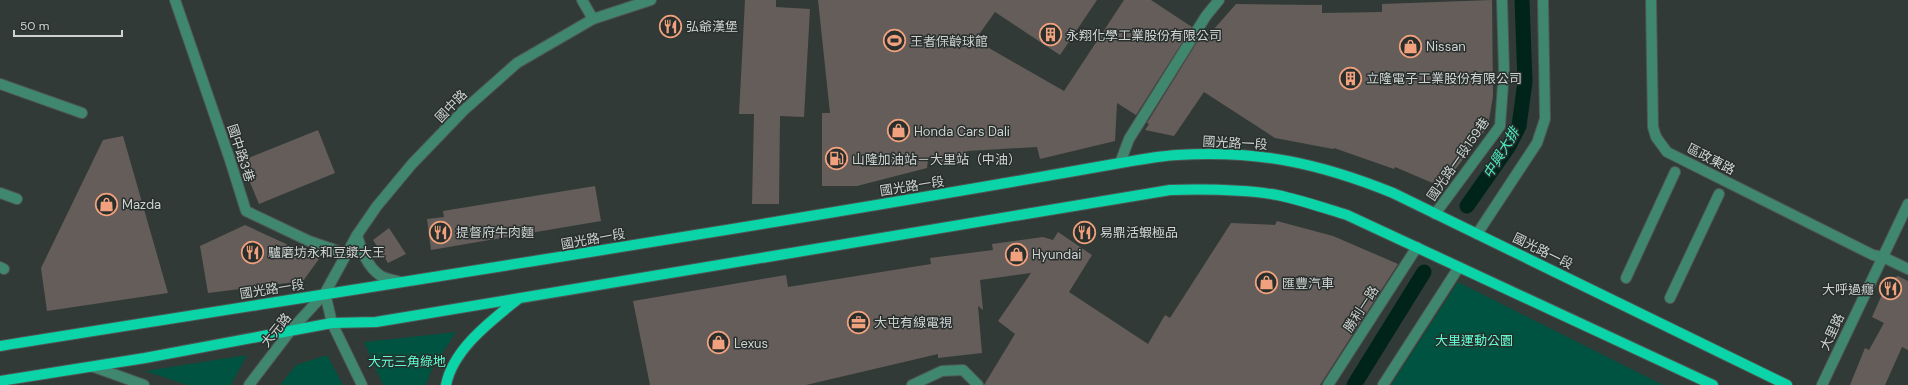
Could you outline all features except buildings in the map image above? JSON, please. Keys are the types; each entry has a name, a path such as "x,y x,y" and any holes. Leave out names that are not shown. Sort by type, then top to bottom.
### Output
{"main road":[{"name":"國光路一段","path":"0,346 400,282 548,260 1120,163 1176,155 1221,154 1290,160 1316,166 1360,180 1477,234 1787,385"},
{"path":"0,381 94,367 332,323 376,322 1170,190 1244,191 1276,195 1303,201 1347,215 1713,385"},
{"path":"446,385 455,363 466,346 496,316 518,298"}],"street":[{"name":"國中路3巷","path":"175,0 230,157 246,211 309,241 346,254"},
{"path":"582,0 593,19"},
{"path":"1120,163 1129,139 1206,16 1219,0"},
{"name":"國光路一段159巷","path":"1435,214 1500,126 1504,70 1502,0"},
{"path":"1477,234 1537,143 1545,119 1543,0"},
{"name":"區政東路","path":"1651,0 1653,127 1656,137 1667,152 1873,255 1883,257 1908,269"},
{"name":"國中路","path":"325,294 357,235 377,206 412,164 487,88 517,63 593,19 647,1"},
{"path":"0,84 82,113"},
{"path":"1626,278 1675,172"},
{"path":"0,193 17,200"},
{"path":"1670,298 1719,194"},
{"name":"大里路","path":"1822,385 1908,204"},
{"path":"357,235 361,252 372,267 382,276 400,282"},
{"name":"勝利一路","path":"1328,385 1417,247"},
{"path":"1382,385 1459,267"},
{"path":"325,294 332,323 362,385"},
{"name":"大元路","path":"249,385 291,330 325,294"},
{"path":"94,367 144,385"},
{"path":"912,385 942,371 963,370 978,385"}],"green space":[{"name":"大里運動公園","path":"1458,282 1663,385 1391,385"},
{"name":"大元三角綠地","path":"456,332 431,371 426,385 383,385 364,342"},
{"path":"247,355 231,385 187,385 145,371"},
{"name":"大元三角綠地","path":"327,355 343,385 280,385 296,365"}],"waterway":[{"name":"中興大排","path":"1467,206 1509,146 1519,126 1525,82 1522,0"},
{"name":"中興大排","path":"1354,385 1424,272"}],"place":[{"name":"弘爺漢堡","path":"671,26"},
{"name":"永翔化學工業股份有限公司","path":"1051,35"},
{"name":"王者保齡球館","path":"894,41"},
{"name":"Nissan","path":"1410,46"},
{"name":"立隆電子工業股份有限公司","path":"1351,78"},
{"name":"Honda Cars Dali","path":"899,131"},
{"name":"山隆加油站－大里站（中油）","path":"836,159"},
{"name":"Mazda","path":"107,204"},
{"name":"提督府牛肉麵","path":"441,232"},
{"name":"易鼎活蝦極品","path":"1084,232"},
{"name":"驢磨坊永和豆漿大王","path":"253,252"},
{"name":"Hyundai","path":"1017,254"},
{"name":"匯豐汽車","path":"1267,283"},
{"name":"大呼過癮","path":"1890,289"},
{"name":"大屯有線電視","path":"858,322"},
{"name":"Lexus","path":"718,343"}]}
